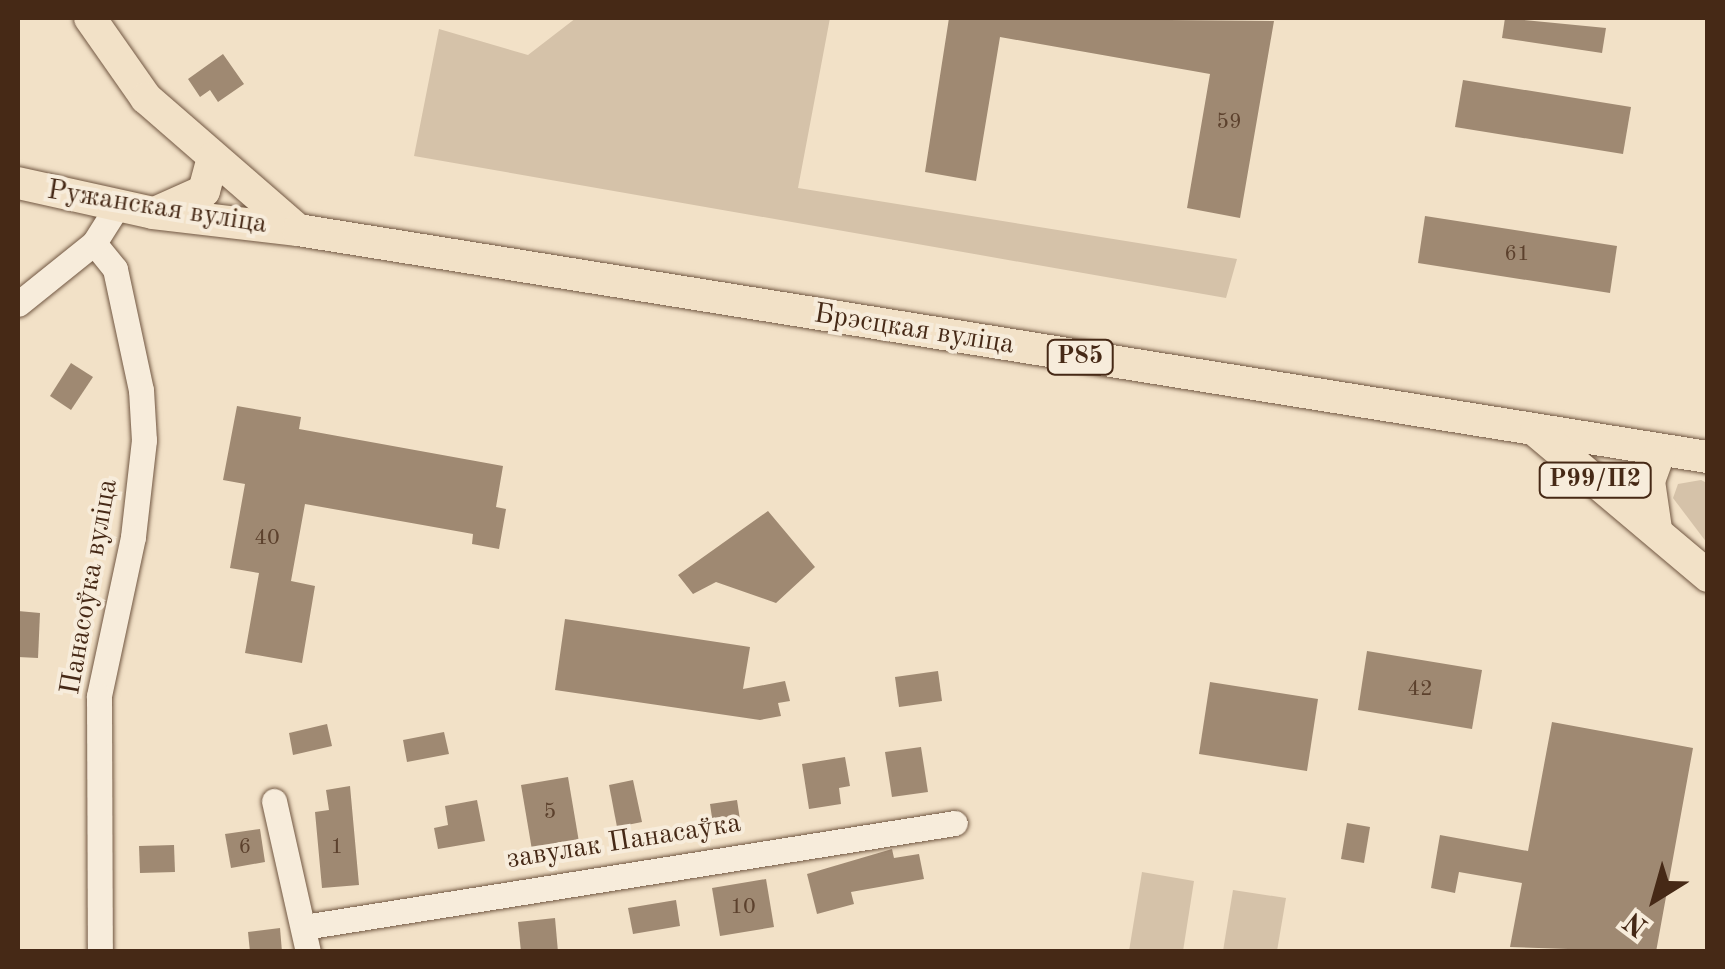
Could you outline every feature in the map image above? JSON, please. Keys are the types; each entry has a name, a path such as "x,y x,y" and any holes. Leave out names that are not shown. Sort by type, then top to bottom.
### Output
{"main road":[{"path":"90,18 146,98 298,230"},
{"path":"154,213 204,192 213,158"},
{"name":"Ружанская вуліца","path":"18,183 154,213 298,230"},
{"name":"Брэсцкая вуліца","path":"298,230 1708,457"},
{"name":"Р99/П2","path":"1536,431 1656,528 1708,576"},
{"name":"Р99/П2","path":"1656,528 1649,481 1660,450"}],"street":[{"path":"18,304 94,244 118,206"},
{"name":"Панасоўка вуліца","path":"94,244 114,269 141,390 144,440 133,537 99,696 100,952"},
{"path":"274,801 306,940"},
{"name":"завулак Панасаўка","path":"306,940 955,822"}],"shaded area":[{"path":"576,18 830,18 798,188 1237,259 1226,298 414,156 439,29 528,55"},
{"path":"1701,480 1707,483 1707,543 1673,498 1678,484"},
{"path":"1142,872 1194,881 1183,951 1129,951"},
{"path":"1233,890 1286,898 1277,951 1223,951"}],"building":[{"path":"949,18 1274,21 1240,218 1187,208 1210,74 1000,37 976,181 925,172"},
{"path":"1505,18 1606,28 1602,53 1502,38"},
{"path":"223,54 244,84 218,102 210,90 200,97 188,79"},
{"path":"1463,80 1631,107 1623,154 1455,127"},
{"path":"1425,216 1617,246 1610,293 1418,263"},
{"path":"71,363 93,377 71,410 50,396"},
{"path":"237,406 301,417 299,429 503,466 496,507 506,509 499,549 472,544 473,534 305,504 291,581 315,586 302,663 245,653 259,573 230,568 245,484 223,480"},
{"path":"768,511 815,567 776,603 716,582 693,594 678,575"},
{"path":"18,611 40,613 38,658 18,657"},
{"path":"565,619 750,647 743,689 785,681 790,701 778,703 781,716 760,720 555,690"},
{"path":"1367,651 1482,670 1472,729 1358,710"},
{"path":"938,671 942,701 899,707 895,677"},
{"path":"1210,682 1318,699 1307,771 1199,754"},
{"path":"1552,722 1693,748 1656,952 1510,947 1522,883 1459,872 1455,893 1431,888 1440,835 1528,851"},
{"path":"327,724 332,746 293,755 289,733"},
{"path":"444,732 449,754 407,762 403,740"},
{"path":"921,747 928,792 892,797 885,752"},
{"path":"845,757 850,786 839,788 841,804 809,809 802,764"},
{"path":"568,777 579,842 532,850 521,785"},
{"path":"633,780 642,822 617,827 609,785"},
{"path":"350,786 359,885 322,888 315,812 329,810 326,790"},
{"path":"477,800 485,841 438,849 434,828 448,825 445,806"},
{"path":"737,800 742,833 715,838 710,804"},
{"path":"1347,823 1370,827 1364,863 1341,859"},
{"path":"260,829 265,862 231,868 225,834"},
{"path":"174,845 175,872 140,873 139,846"},
{"path":"892,849 894,858 919,854 924,879 851,892 854,904 817,914 807,874"},
{"path":"766,879 774,927 720,936 712,888"},
{"path":"676,900 680,926 633,934 628,908"},
{"path":"555,918 558,952 521,952 518,922"},
{"path":"280,928 282,952 250,952 248,932"}]}
